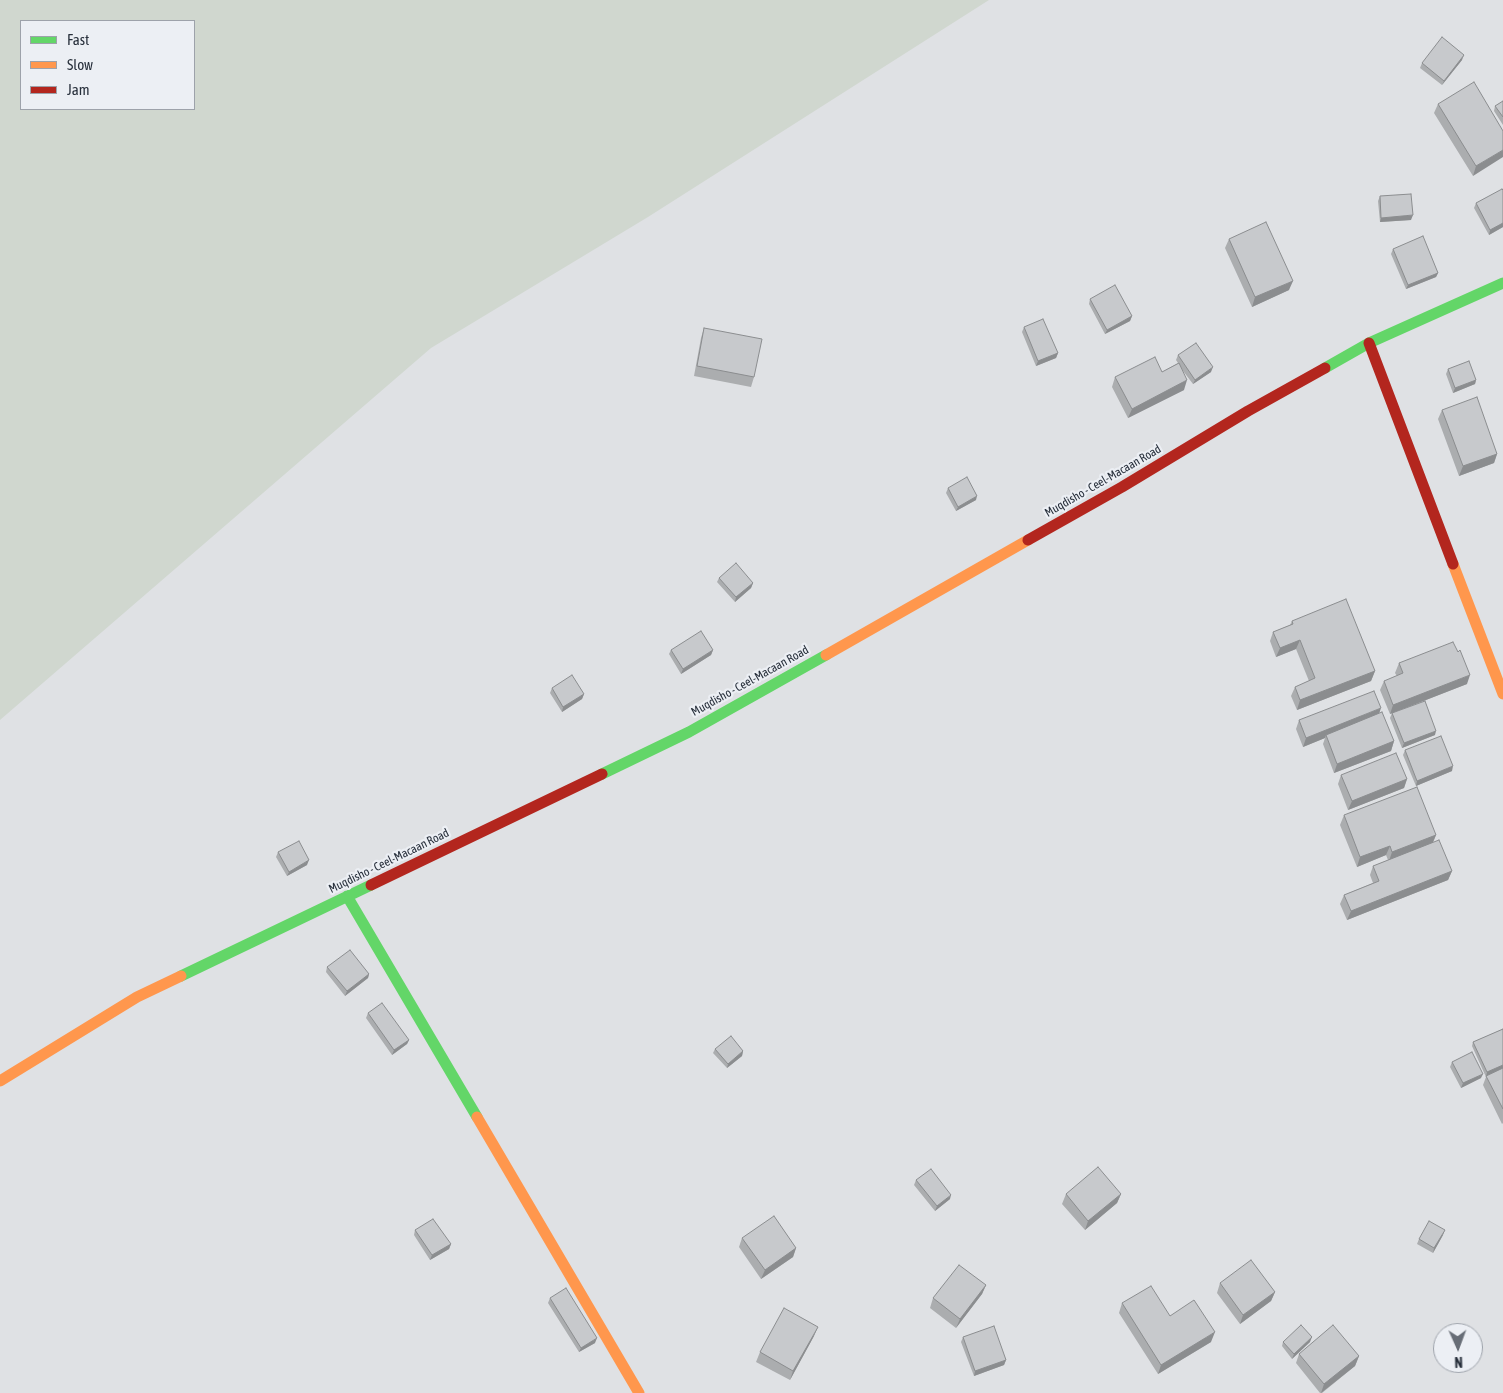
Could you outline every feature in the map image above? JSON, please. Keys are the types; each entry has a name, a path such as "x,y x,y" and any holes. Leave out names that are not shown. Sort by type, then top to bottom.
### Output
{"street":[{"name":"Muqdisho - Ceel-Macaan Road","path":"0,1081 138,997 689,732 1122,487 1248,411 1369,343 1503,283"},
{"path":"1369,343 1503,694"},
{"path":"347,896 639,1393"}],"shaded area":[{"path":"0,0 989,0 648,217 431,348 0,720"}],"building":[{"path":"1442,37 1464,55 1444,81 1422,63"},
{"path":"1474,82 1503,131 1503,150 1476,166 1438,104"},
{"path":"1503,101 1503,117 1495,106"},
{"path":"1502,189 1503,223 1490,230 1476,203"},
{"path":"1411,194 1413,215 1381,218 1380,196"},
{"path":"1266,222 1293,281 1255,297 1229,239"},
{"path":"1423,236 1438,273 1408,285 1393,249"},
{"path":"1115,285 1132,316 1107,330 1090,299"},
{"path":"1043,319 1058,353 1038,361 1024,327"},
{"path":"704,328 762,339 754,377 697,366"},
{"path":"1196,343 1213,367 1195,380 1178,355"},
{"path":"1155,357 1162,372 1179,363 1187,380 1132,409 1115,377"},
{"path":"1469,361 1476,380 1455,388 1448,369"},
{"path":"1477,397 1497,454 1463,466 1442,410"},
{"path":"967,477 977,496 958,507 948,488"},
{"path":"736,563 753,583 736,597 719,578"},
{"path":"1346,599 1375,671 1300,700 1295,687 1315,678 1300,640 1280,648 1273,632 1293,624 1292,621"},
{"path":"701,631 713,650 683,669 671,650"},
{"path":"1453,642 1458,652 1460,650 1470,675 1393,705 1384,681 1403,673 1399,663"},
{"path":"572,675 584,694 563,707 552,688"},
{"path":"1374,691 1381,708 1306,738 1299,720"},
{"path":"1425,701 1436,731 1404,743 1392,713"},
{"path":"1382,712 1394,741 1337,764 1326,735"},
{"path":"1441,736 1453,766 1417,781 1405,750"},
{"path":"1396,753 1407,779 1352,801 1341,775"},
{"path":"1417,787 1436,835 1392,852 1390,846 1360,857 1344,815"},
{"path":"1439,840 1452,871 1351,911 1344,895 1379,881 1373,866"},
{"path":"299,841 309,860 289,872 278,852"},
{"path":"350,950 369,974 347,991 327,967"},
{"path":"382,1003 409,1040 394,1050 368,1013"},
{"path":"1503,1029 1503,1065 1487,1072 1473,1042"},
{"path":"731,1036 743,1051 728,1064 715,1049"},
{"path":"1472,1052 1483,1074 1463,1083 1452,1062"},
{"path":"1503,1068 1503,1109 1486,1076"},
{"path":"1098,1167 1121,1194 1088,1221 1066,1194"},
{"path":"931,1169 951,1195 937,1206 916,1180"},
{"path":"774,1216 796,1248 765,1270 742,1238"},
{"path":"433,1219 451,1244 432,1255 415,1230"},
{"path":"1429,1221 1445,1230 1434,1248 1419,1239"},
{"path":"1251,1260 1275,1292 1243,1315 1220,1283"},
{"path":"959,1265 986,1285 960,1319 933,1298"},
{"path":"1151,1286 1170,1316 1194,1300 1215,1332 1161,1365 1122,1303"},
{"path":"566,1288 597,1338 581,1348 550,1298"},
{"path":"784,1308 818,1327 793,1371 760,1352"},
{"path":"1301,1325 1312,1337 1294,1354 1283,1342"},
{"path":"1333,1325 1359,1356 1324,1384 1299,1354"},
{"path":"994,1326 1006,1360 975,1371 963,1337"}],"traffic: fast":[{"path":"1325,368 1369,343 1503,283"},
{"path":"602,774 689,732 826,655"},
{"path":"181,976 371,885"},
{"path":"347,896 477,1117"}],"traffic: slow":[{"path":"826,655 1028,540"},
{"path":"1453,564 1503,694"},
{"path":"0,1081 137,997 181,976"},
{"path":"477,1117 639,1393"}],"traffic: jam":[{"path":"1369,343 1453,564"},
{"path":"1028,540 1325,368"},
{"path":"371,885 602,774"}]}
